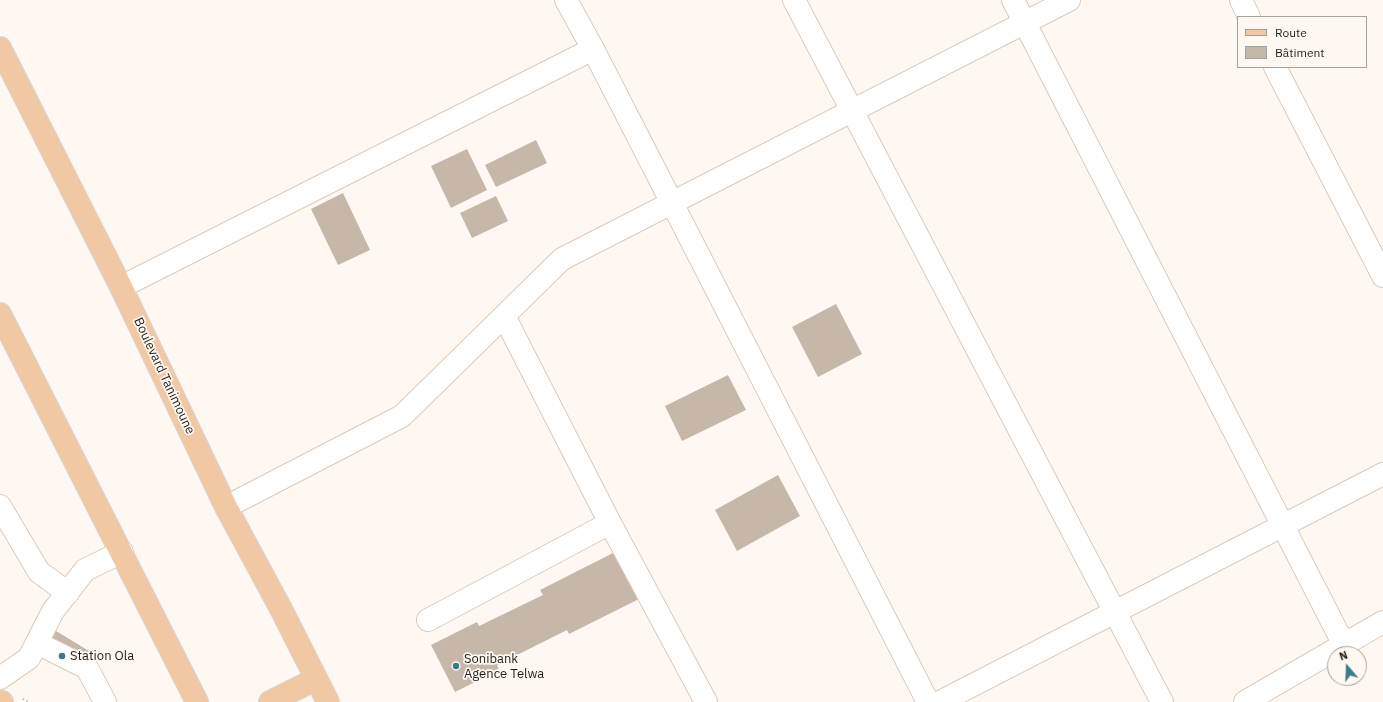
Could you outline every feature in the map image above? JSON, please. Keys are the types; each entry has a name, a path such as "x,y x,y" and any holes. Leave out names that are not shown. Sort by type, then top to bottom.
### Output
{"main road":[{"name":"Boulevard Tanimoune","path":"0,48 121,287 226,507 328,702"},
{"path":"0,314 197,702"},
{"path":"270,702 316,678"}],"street":[{"path":"566,0 928,702"},
{"path":"794,0 1162,702"},
{"path":"1013,0 1344,645"},
{"path":"226,507 402,416 562,259 1068,0"},
{"path":"1240,0 1248,16"},
{"path":"121,287 593,50"},
{"path":"1276,68 1383,276"},
{"path":"504,316 610,523 706,702"},
{"path":"940,702 1383,474"},
{"path":"0,506 39,572 68,593"},
{"path":"428,620 610,523"},
{"path":"0,678 29,658 53,610 86,570 122,552"},
{"path":"1245,702 1383,622"},
{"path":"37,643 87,668 105,702"}],"building":[{"path":"536,140 547,163 496,187 485,165"},
{"path":"467,149 487,190 451,208 431,166"},
{"path":"343,193 370,250 338,265 311,209"},
{"path":"496,196 508,221 472,238 460,213"},
{"path":"836,304 862,354 818,377 792,327"},
{"path":"728,375 746,410 682,441 665,406"},
{"path":"778,475 800,516 737,551 715,510"},
{"path":"615,552 639,599 569,634 567,630 497,665 499,670 455,692 431,645 477,622 479,626 543,595 540,590"},
{"path":"43,623 89,651 75,674 28,646"}],"place":[{"name":"Station Ola","path":"62,656"},
{"name":"Sonibank Agence Telwa","path":"456,666"}]}
